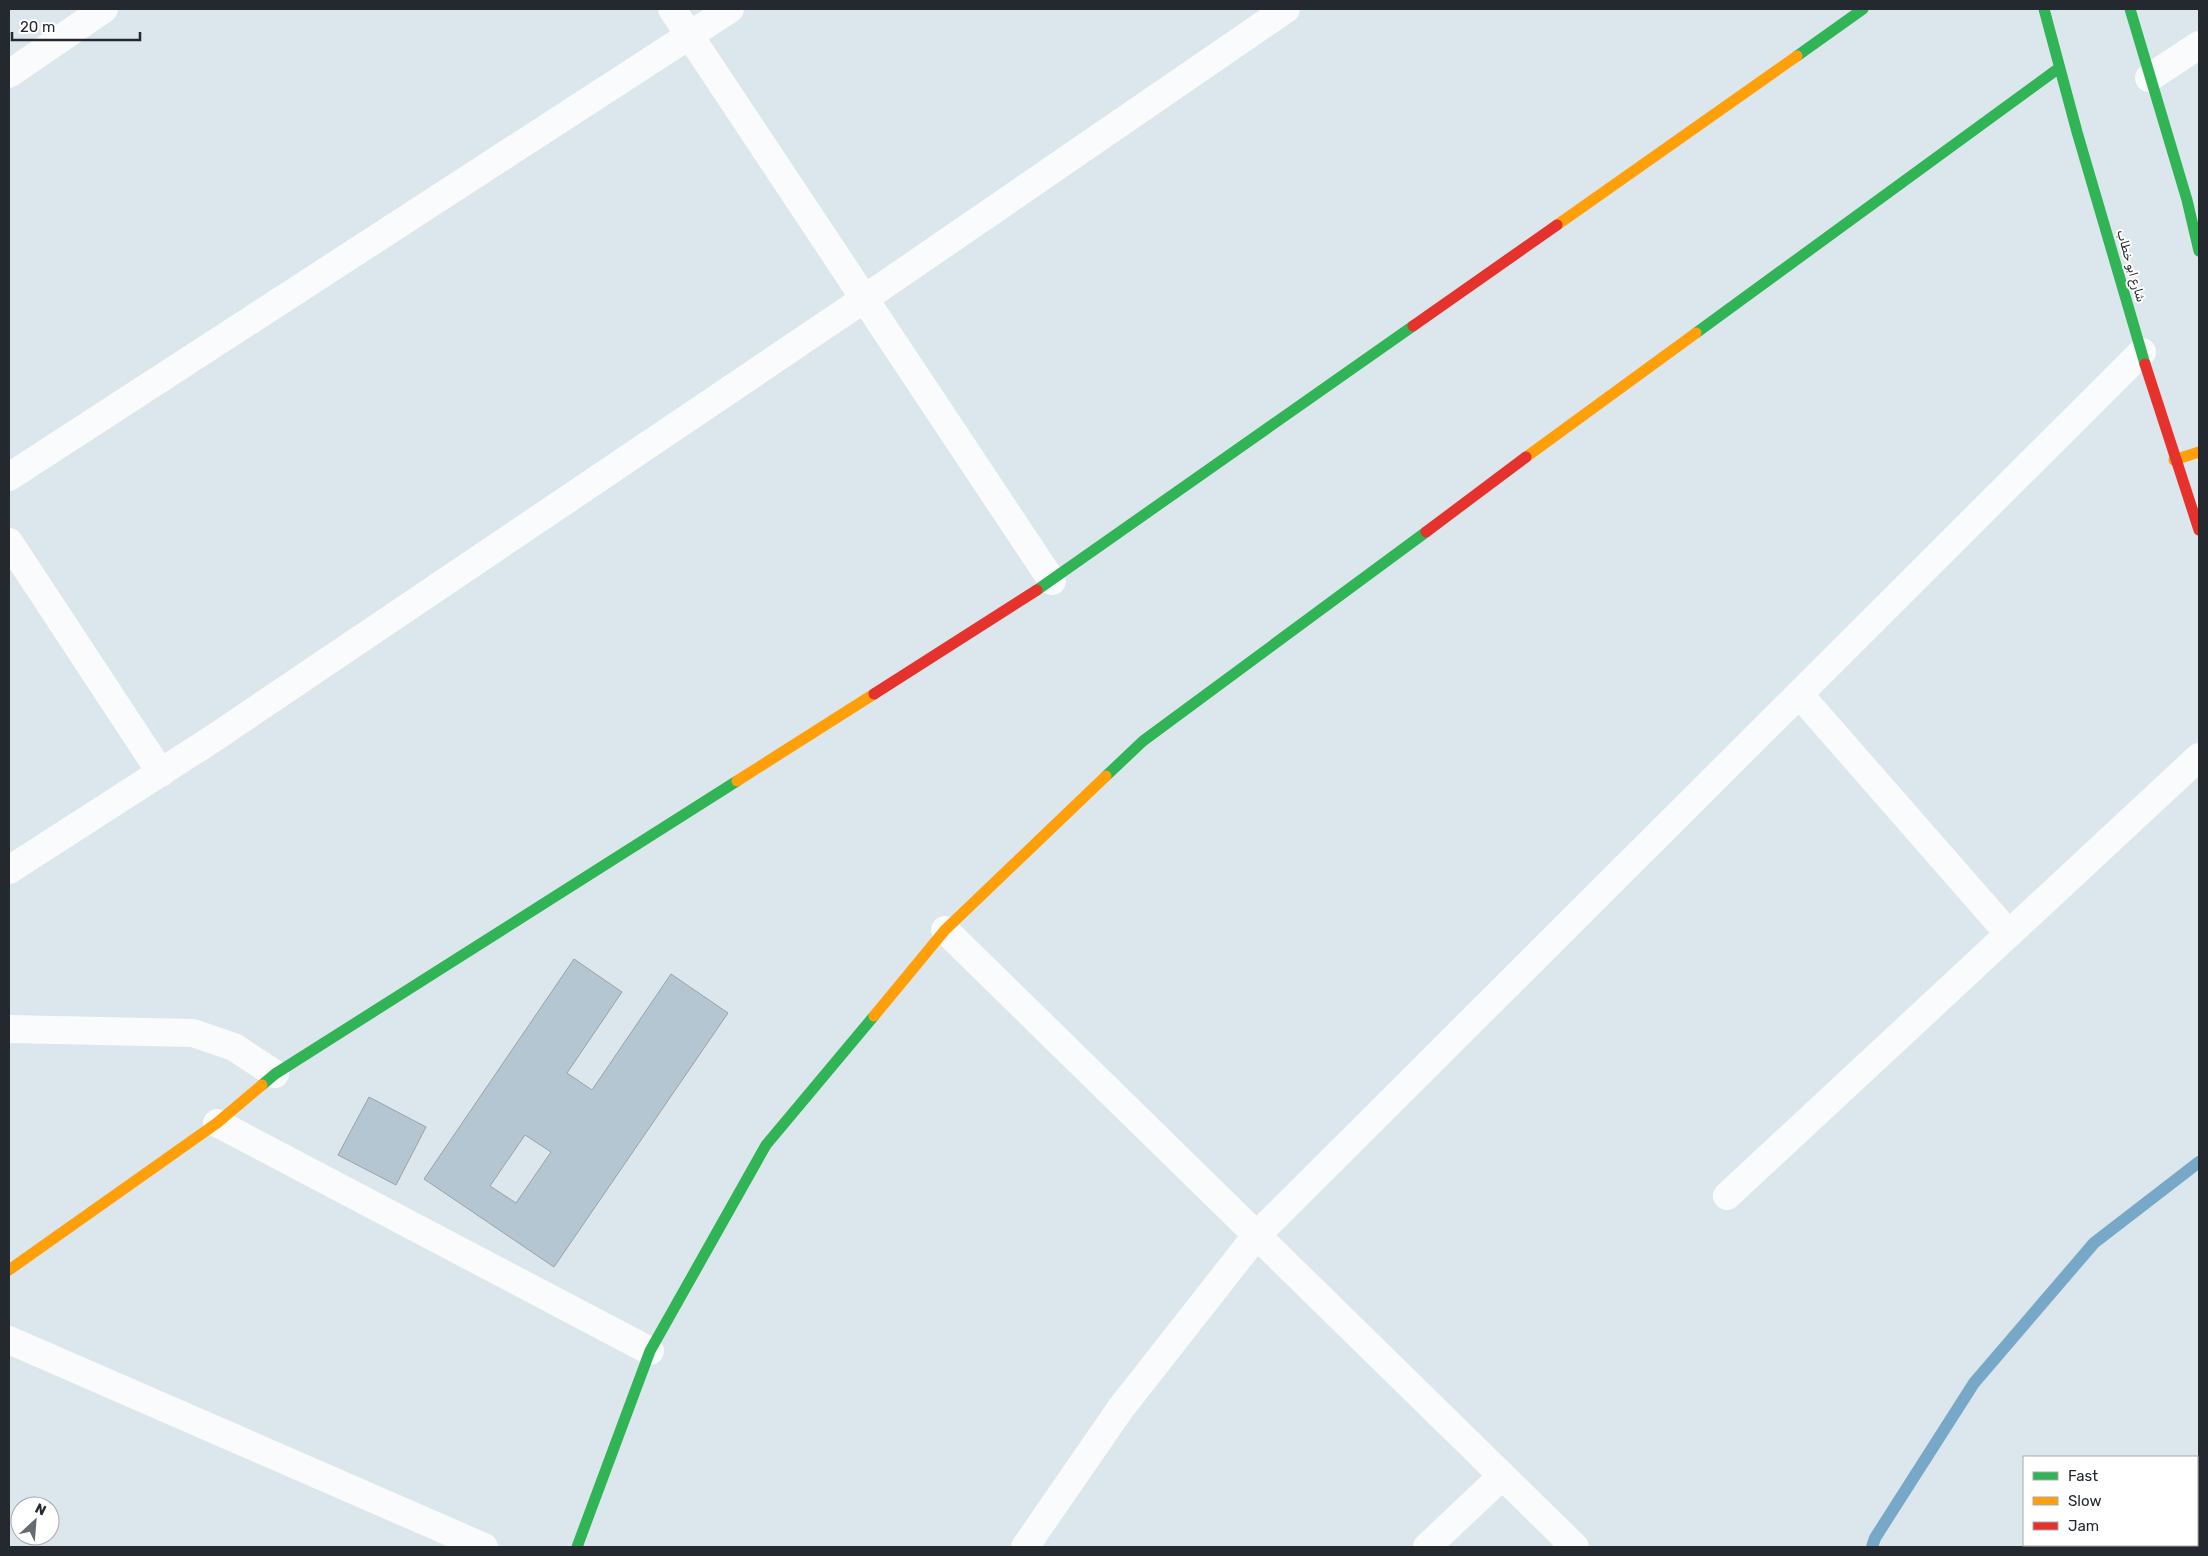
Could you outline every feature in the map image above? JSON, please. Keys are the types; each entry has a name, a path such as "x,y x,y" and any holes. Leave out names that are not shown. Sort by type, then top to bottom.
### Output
{"street":[{"path":"9,74 104,9"},
{"path":"672,9 1052,581"},
{"path":"9,477 730,9"},
{"path":"9,870 161,774 864,299 1286,9"},
{"path":"9,1270 217,1123 275,1074 1052,581 1863,9"},
{"name":"شارع ابو خطاب","path":"2044,9 2059,68 2174,460 2199,530"},
{"path":"2130,9 2149,78 2187,200 2199,251"},
{"path":"2149,78 2199,45"},
{"path":"577,1547 650,1351 766,1145 945,930 1143,741 1582,416 2059,68"},
{"path":"1025,1547 1121,1408 1256,1236 2142,352"},
{"path":"2174,460 2199,452"},
{"path":"9,542 161,774"},
{"path":"1799,694 2009,934"},
{"path":"1727,1196 2199,757"},
{"path":"945,930 1575,1547"},
{"path":"9,1029 193,1033 234,1047 275,1074"},
{"path":"217,1123 650,1351"},
{"path":"9,1340 484,1547"},
{"path":"1428,1547 1502,1476"}],"building":[{"path":"574,959 622,992 567,1073 592,1090 671,974 728,1013 554,1267 424,1179","holes":["525,1135 551,1152 516,1203 490,1186"]},
{"path":"369,1097 426,1127 396,1185 338,1155"}],"waterway":[{"path":"1872,1547 1875,1538 1974,1383 2094,1243 2199,1162"}],"traffic: fast":[{"path":"1797,56 1863,9"},
{"path":"2044,9 2077,132 2145,364"},
{"path":"2130,9 2187,200 2199,251"},
{"path":"1696,333 2059,68"},
{"path":"1037,590 1413,326"},
{"path":"1106,776 1143,741 1426,532"},
{"path":"262,1085 275,1074 737,781"},
{"path":"577,1547 650,1351 766,1145 874,1016"}],"traffic: slow":[{"path":"1557,225 1797,56"},
{"path":"1526,457 1696,333"},
{"path":"2174,460 2199,452"},
{"path":"737,781 874,694"},
{"path":"874,1016 945,930 1106,776"},
{"path":"9,1270 217,1123 262,1085"}],"traffic: jam":[{"path":"1413,326 1557,225"},
{"path":"2145,364 2199,530"},
{"path":"1426,532 1526,457"},
{"path":"874,694 1037,590"}]}
